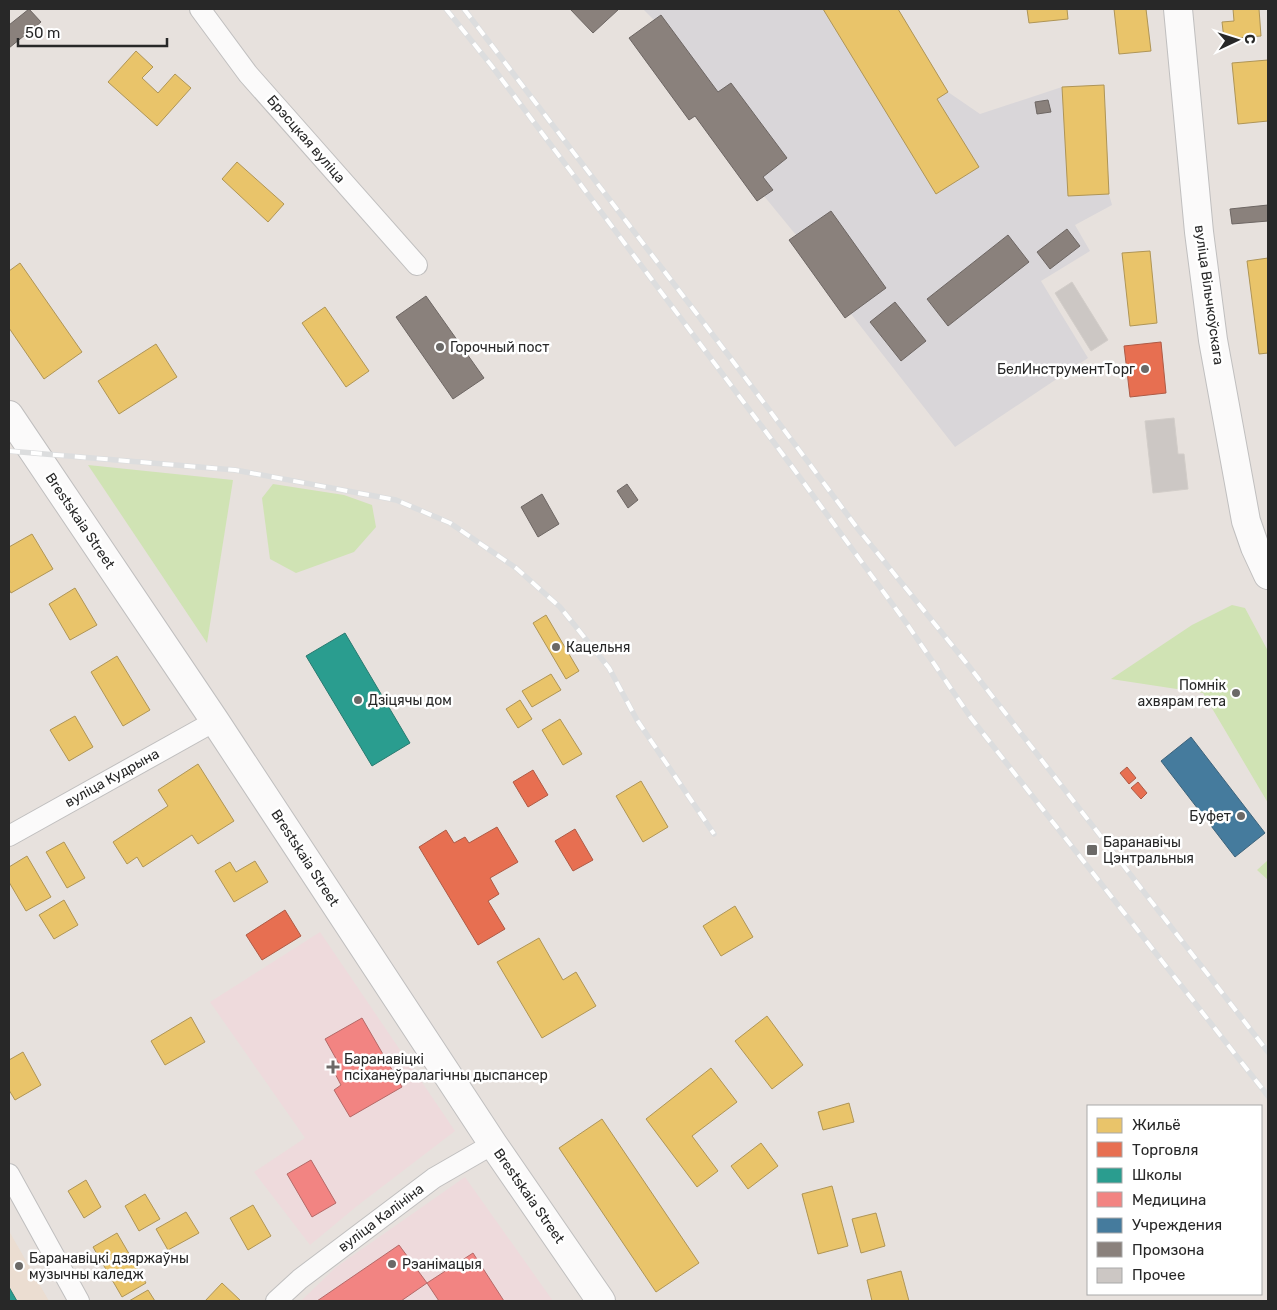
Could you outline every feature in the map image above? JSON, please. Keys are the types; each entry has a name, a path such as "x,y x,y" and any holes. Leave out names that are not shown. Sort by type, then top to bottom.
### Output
{"main road":[{"name":"вуліца Вільчкоўскага","path":"1178,9 1199,232 1213,340 1246,521 1268,575"},
{"name":"Brestskaia Street","path":"9,415 215,720 493,1144 602,1301"}],"street":[{"name":"Брэсцкая вуліца","path":"200,9 248,74 416,265"},
{"name":"вуліца Кудрына","path":"9,836 215,720"},
{"name":"вуліца Калініна","path":"276,1301 300,1279 434,1178 493,1144"},
{"path":"9,1174 79,1301"}],"shaded area":[{"path":"643,9 898,9 948,92 980,114 1062,87 1104,85 1109,194 1112,205 1075,225 1090,251 1041,281 1088,358 955,447 851,314 845,318 789,240 796,235 764,196 757,201 695,116 689,120 629,38 654,20"},
{"name":"Баранавіцкі псіханеўралагічны дыспансер","path":"320,932 455,1131 357,1206 310,1245 254,1172 305,1138 210,1002"},
{"path":"465,1177 553,1301 301,1301 335,1268"},
{"name":"Баранавіцкі дзяржаўны музычны каледж","path":"9,1231 49,1301 9,1301"}],"green space":[{"path":"88,465 233,480 207,643"},
{"path":"273,484 344,495 372,505 376,527 354,552 296,573 270,559 262,498"},
{"path":"1232,605 1245,608 1268,651 1268,803 1203,693 1111,679 1192,625"},
{"path":"1268,860 1268,880 1257,870"}],"building: Жильё":[{"path":"823,9 898,9 948,92 937,99 979,167 936,194"},
{"path":"1027,9 1067,9 1068,19 1029,23"},
{"path":"1114,9 1146,9 1151,51 1119,54"},
{"path":"1233,9 1259,9 1261,36 1224,39 1222,22 1234,21"},
{"path":"136,51 153,67 142,78 158,93 175,74 191,88 157,126 108,82"},
{"path":"1268,60 1268,121 1238,124 1232,63"},
{"path":"1104,85 1109,194 1068,196 1062,87"},
{"path":"237,162 284,204 268,222 222,179"},
{"path":"1150,251 1157,323 1130,326 1122,253"},
{"path":"1268,258 1268,353 1259,354 1247,261"},
{"path":"20,263 82,352 44,379 9,328 9,271"},
{"path":"325,307 369,371 346,387 302,323"},
{"path":"156,344 177,377 119,414 98,381"},
{"path":"32,534 53,569 11,593 9,589 9,547"},
{"path":"75,588 97,625 70,640 49,604"},
{"name":"Кацельня","path":"546,615 579,671 566,679 533,623"},
{"path":"117,656 150,710 123,726 91,672"},
{"path":"551,674 561,690 532,707 522,691"},
{"path":"520,700 532,719 518,728 506,709"},
{"path":"75,716 93,747 69,761 50,730"},
{"path":"560,719 582,754 563,765 542,730"},
{"path":"198,764 234,821 198,844 192,835 143,867 137,857 127,864 113,842 168,806 158,790"},
{"path":"641,781 668,827 643,842 616,796"},
{"path":"64,842 85,878 67,888 46,852"},
{"path":"27,856 51,897 26,911 9,882 9,867"},
{"path":"255,861 268,882 234,902 215,871 230,862 236,872"},
{"path":"64,900 78,925 54,939 39,915"},
{"path":"735,906 753,937 721,956 703,926"},
{"path":"539,938 563,980 576,972 596,1006 542,1038 497,962"},
{"path":"767,1016 803,1065 772,1089 735,1041"},
{"path":"191,1017 205,1042 165,1065 151,1041"},
{"path":"23,1052 41,1085 15,1100 9,1090 9,1060"},
{"path":"711,1068 737,1102 692,1136 718,1171 697,1187 646,1119"},
{"path":"849,1103 854,1122 823,1130 818,1112"},
{"path":"602,1119 699,1263 656,1292 559,1148"},
{"path":"761,1143 778,1166 748,1189 731,1166"},
{"path":"86,1180 101,1207 84,1218 68,1191"},
{"path":"832,1186 848,1246 818,1254 802,1194"},
{"path":"145,1194 160,1219 139,1231 125,1206"},
{"path":"253,1205 271,1236 248,1250 230,1218"},
{"path":"186,1212 199,1233 168,1250 156,1229"},
{"path":"876,1213 885,1246 861,1253 852,1219"},
{"path":"117,1233 146,1283 122,1297 93,1247"},
{"path":"901,1271 909,1301 872,1301 867,1280"},
{"path":"222,1283 241,1301 205,1301"},
{"path":"148,1290 155,1301 129,1301"}],"building: Торговля":[{"name":"БелИнструментТорг","path":"1161,342 1166,393 1130,397 1124,346"},
{"path":"1127,767 1136,778 1129,784 1120,773"},
{"path":"533,770 548,795 528,807 513,782"},
{"path":"1138,782 1147,793 1141,799 1131,788"},
{"path":"497,827 518,862 490,878 499,894 488,901 505,929 478,945 419,847 446,830 454,843 465,837 469,843"},
{"path":"575,829 593,860 573,871 555,841"},
{"path":"285,910 301,936 262,960 246,935"}],"building: Школы":[{"name":"Дзіцячы дом","path":"345,633 410,743 372,766 306,656"},
{"path":"9,1287 17,1301 9,1301"}],"building: Медицина":[{"path":"362,1018 402,1087 350,1117 334,1090 341,1085 332,1068 339,1064 325,1039"},
{"path":"311,1160 336,1203 312,1217 287,1174"},
{"name":"Рэанімацыя","path":"399,1245 427,1283 401,1301 317,1301"},
{"path":"473,1253 504,1301 439,1301 427,1283"}],"building: Учреждения":[{"name":"Баранавічы Цэнтральныя","path":"1191,737 1265,833 1235,857 1161,761"}],"building: Промзона":[{"path":"29,9 41,22 9,48 9,25"},
{"path":"570,9 619,9 593,33"},
{"path":"661,15 718,92 731,83 787,158 763,177 773,190 757,201 695,116 689,120 629,38"},
{"path":"1048,100 1051,112 1037,114 1035,102"},
{"path":"1268,205 1268,221 1232,224 1230,209"},
{"path":"831,211 886,288 845,318 789,240"},
{"path":"1067,229 1080,246 1050,269 1037,252"},
{"path":"1008,235 1029,262 948,326 927,299"},
{"name":"Горочный пост","path":"426,296 484,378 453,399 396,317"},
{"path":"895,302 926,341 901,361 870,322"},
{"path":"627,484 638,500 628,508 617,491"},
{"path":"542,494 559,524 538,537 521,507"}],"building: Прочее":[{"path":"1072,282 1108,340 1091,351 1055,293"},
{"path":"1174,418 1178,454 1184,454 1188,489 1153,493 1145,421"}],"railway":[{"path":"446,9 491,65 790,464 907,624 971,718 1268,1096"},
{"path":"464,9 729,356 858,529 968,665 1268,1052"},
{"path":"9,451 235,470 396,500 450,523 516,568 560,607 609,668 637,720 714,834"}],"place":[{"name":"Горочный пост","path":"440,347"},
{"name":"БелИнструментТорг","path":"1145,369"},
{"name":"Кацельня","path":"556,647"},
{"name":"Помнік ахвярам гета","path":"1236,693"},
{"name":"Дзіцячы дом","path":"358,700"},
{"name":"Буфет","path":"1241,816"},
{"name":"Баранавічы Цэнтральныя","path":"1092,850"},
{"name":"Баранавіцкі псіханеўралагічны дыспансер","path":"333,1067"},
{"name":"Рэанімацыя","path":"392,1264"},
{"name":"Баранавіцкі дзяржаўны музычны каледж","path":"19,1266"}]}
